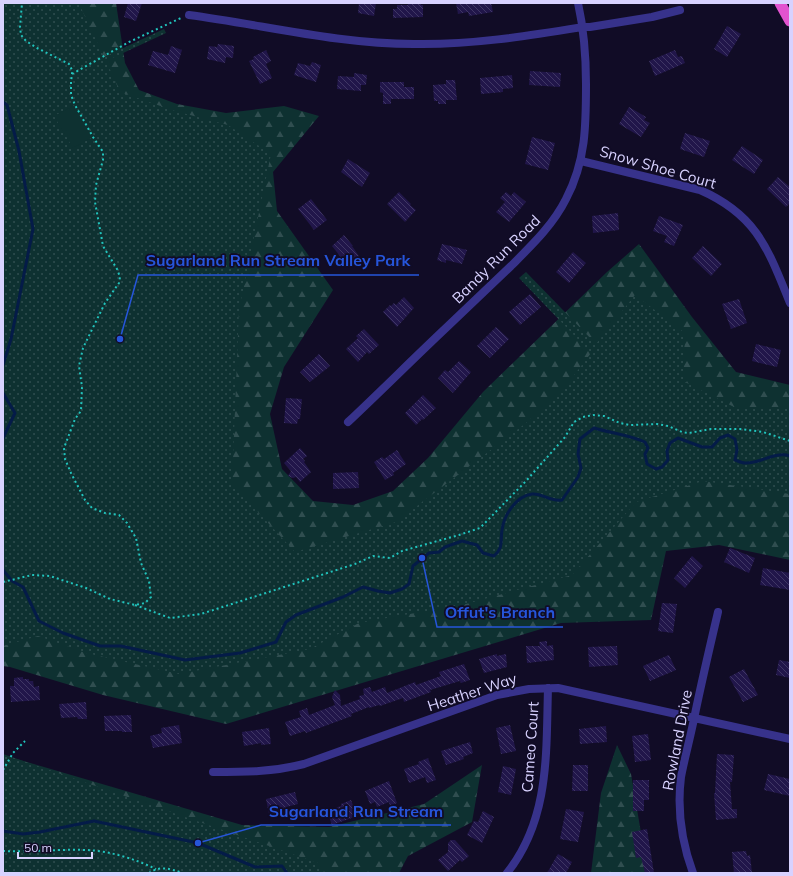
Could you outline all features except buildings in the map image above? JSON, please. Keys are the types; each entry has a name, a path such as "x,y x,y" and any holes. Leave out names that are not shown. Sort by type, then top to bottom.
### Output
{"highway":[{"path":"780,3 790,21"}],"street":[{"name":"Bandy Run Road","path":"348,422 540,237 554,219 566,199 575,179 581,160 586,124 586,53 578,3"},
{"path":"189,15 376,43 450,44 490,41 590,27 652,17 680,10"},
{"name":"Snow Shoe Court","path":"581,160 700,190 716,197 730,206 743,216 754,228 763,242 790,303"},
{"name":"Rowland Drive","path":"693,873 681,825 681,778 718,612"},
{"name":"Heather Way","path":"213,772 260,772 304,764 497,695 529,688 558,688 790,739"},
{"name":"Cameo Court","path":"507,873 523,850 539,809 544,788 548,688"}],"path":[{"path":"22,3 20,27 21,35 26,41 37,48 70,64 72,70 71,95 75,105 103,152 103,160 96,185 95,202 103,246 117,269 120,278 119,283 105,303 83,348 79,366 82,387 81,411 75,418 64,448 71,473 85,500 92,508 105,513 119,515 128,523 136,538 142,563 149,581 151,597 145,603 135,605"},
{"path":"72,74 129,42 189,15"},
{"path":"3,582 32,575 50,576 86,588 110,599 135,605 170,618 201,614 355,564 373,556 390,558 402,551 480,528 565,438 574,422 583,417 593,415 604,416 620,423 630,425 657,424 689,433 711,428 740,429 763,432 790,441"},
{"path":"3,770 13,753 25,741"},
{"path":"3,851 96,851 138,860 156,869"},
{"path":"149,873 156,869 162,868 183,873"}],"green space":[{"path":"3,3 116,3 125,63 139,90 177,104 226,113 284,106 319,116 273,172 277,211 333,290 284,367 270,414 282,469 313,501 353,505 393,491 428,458 483,392 607,272 639,244 692,317 736,372 790,385 790,560 719,545 666,551 651,620 561,623 226,724 103,695 3,666"},
{"path":"3,3 85,3 81,8 104,57 164,29 166,33 106,61 120,92 175,111 228,125 271,154 239,310 232,484 295,552 396,522 526,423 562,391 591,353 519,278 526,272 596,344 635,295 685,333 683,381 734,407 790,408 790,494 703,481 636,502 572,575 466,604 359,623 310,649 179,674 86,653 38,636 3,646"},
{"path":"75,105 93,137 73,148 54,116"},
{"path":"617,745 631,774 647,868 644,873 591,873 601,793"},
{"path":"3,754 318,863 324,873 3,873"},
{"path":"3,755 242,825 329,827 424,804 482,765 472,822 408,856 399,873 3,873"}],"waterway":[{"path":"3,102 7,105 19,151 33,229 11,339 3,365"},
{"path":"3,393 15,413 3,438"},
{"path":"3,570 12,581 23,587 39,621 63,633 100,646 121,646 185,660 240,653 276,642 286,622 296,615 343,597 363,587 390,593 402,589 409,584 413,566 429,553 439,552 445,547 462,541 477,545 483,553 494,556 499,550 501,544 505,518 516,502 521,498 532,494 540,495 553,500 562,500 578,477 581,468 578,454 580,439 594,428 645,442 648,448 645,454 647,464 656,469 662,467 668,460 667,451 670,443 678,438 702,447 712,447 720,438 728,435 735,439 737,450 735,460 744,463 756,462 779,455 790,456"},
{"path":"3,831 23,834 94,821 198,843 255,867 282,866 287,873"}],"place":[{"name":"Sugarland Run Stream Valley Park","path":"120,339"},
{"name":"Offut's Branch","path":"422,558"},
{"name":"Sugarland Run Stream","path":"198,843"}]}
